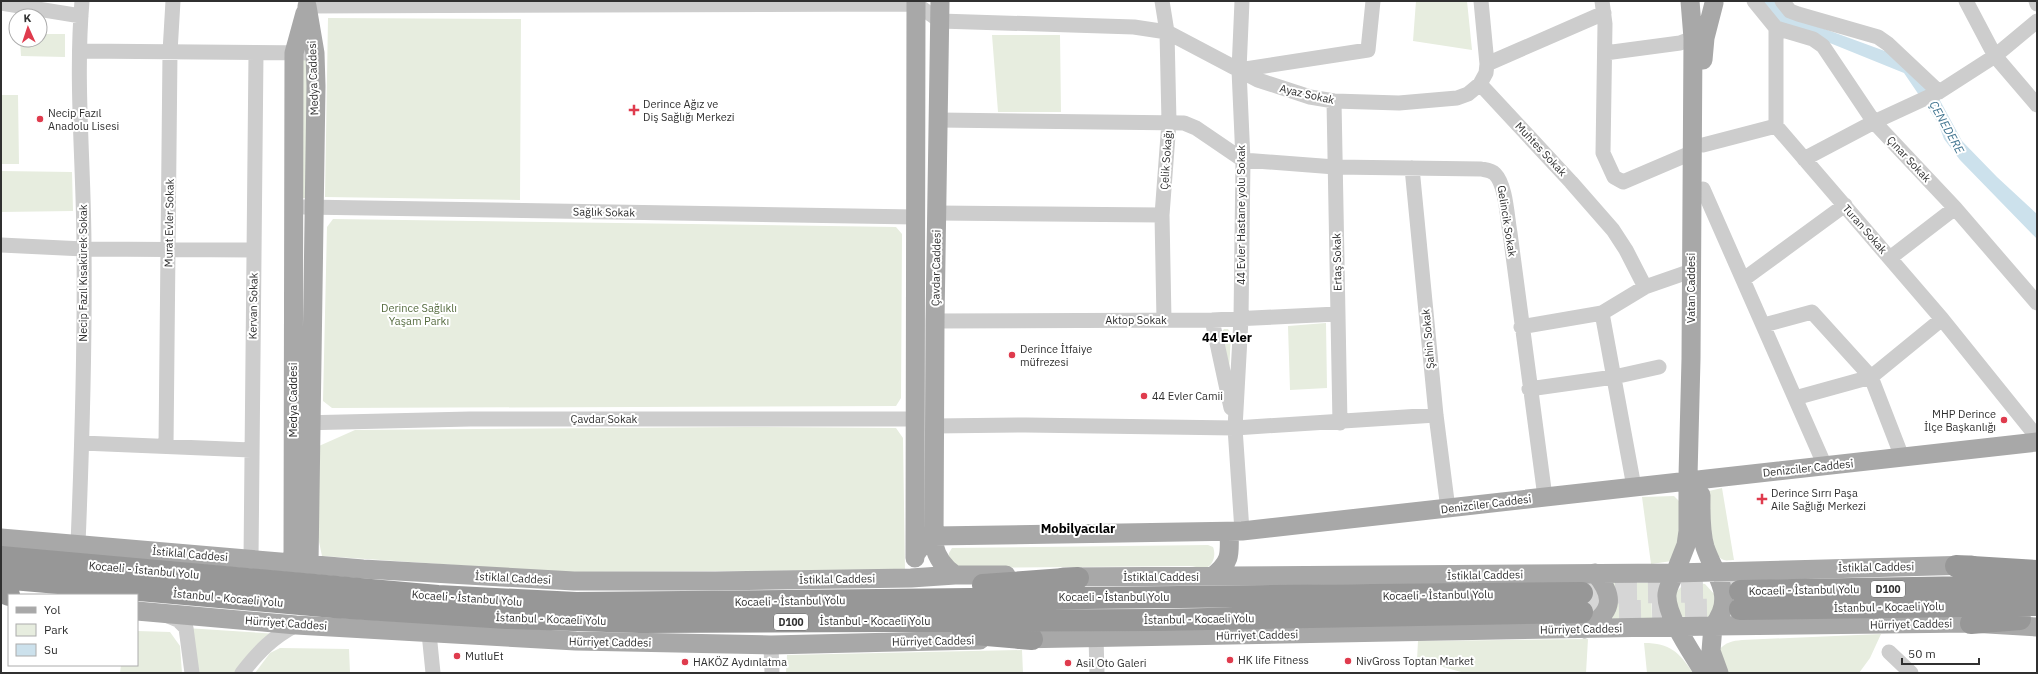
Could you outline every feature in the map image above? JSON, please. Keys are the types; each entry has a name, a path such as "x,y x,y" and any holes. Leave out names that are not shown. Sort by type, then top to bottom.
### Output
{"highway":[{"name":"Kocaeli - İstanbul Yolu","path":"1,557 362,590 499,600 618,604 819,600 1583,612"},
{"path":"1956,566 2037,571"},
{"name":"İstanbul - Kocaeli Yolu","path":"1,578 326,606 508,618 640,622 1156,620 1583,612"},
{"path":"819,600 1078,578"},
{"name":"Kocaeli - İstanbul Yolu","path":"1740,600 2037,586"},
{"name":"İstanbul - Kocaeli Yolu","path":"1740,600 2037,605"},
{"path":"1972,623 2037,617"},
{"path":"863,622 1032,639"}],"main road":[{"name":"Çavdar Caddesi","path":"911,578 926,568 932,558 934,540 935,320 940,1"},
{"name":"Vatan Caddesi","path":"1690,1 1704,7 1715,2"},
{"name":"Vatan Caddesi","path":"1678,627 1672,618 1667,594 1686,545 1699,480 1703,189 1697,149 1693,38 1690,1"},
{"name":"Çavdar Caddesi","path":"911,578 915,555 916,2"},
{"name":"Vatan Caddesi","path":"1713,626 1721,617 1725,599 1705,546 1703,535 1692,359 1691,271 1704,46 1715,2"},
{"name":"Medya Caddesi","path":"301,563 302,423 294,207 294,53 307,4"},
{"name":"Medya Caddesi","path":"302,423 314,208 315,53 307,4"},
{"name":"Denizciler Caddesi","path":"934,540 1235,532 2037,442"},
{"name":"Çavdar Caddesi","path":"915,504 926,530 934,540 936,556 943,565 955,574"},
{"path":"1212,577 1227,563 1235,532"},
{"name":"İstiklal Caddesi","path":"1,538 371,570 574,581 911,578 955,574 1078,578 1675,573"},
{"name":"Çavdar Caddesi","path":"915,555 926,540 934,540"},
{"path":"1230,556 1239,570 1247,577"},
{"name":"İstiklal Caddesi","path":"1715,571 2037,564"},
{"path":"1675,573 1715,571"},
{"path":"1583,612 1604,616 1609,603 1607,591 1595,574"},
{"name":"Hürriyet Caddesi","path":"138,611 296,624 576,641 771,645 1096,637 1583,612 1678,627"},
{"name":"Hürriyet Caddesi","path":"1713,626 1972,623 2037,627"},
{"path":"1704,673 1678,627 1713,626 1711,650 1719,673"}],"street":[{"name":"Necip Fazıl Kısakürek Sokak","path":"78,544 82,443 84,249 80,51 82,1"},
{"name":"Murat Evler Sokak","path":"166,446 170,52 172,1"},
{"name":"Çelik Sokağı","path":"1162,1 1167,32 1169,122 1162,215 1164,320"},
{"name":"44 Evler Hastane yolu Sokak","path":"1235,532 1235,428 1241,319 1243,160 1239,70 1242,1"},
{"path":"1239,70 1368,50 1373,1"},
{"path":"1480,84 1486,73 1487,64 1481,1"},
{"path":"1487,64 1603,7 1605,53 1603,153 1614,177 1623,182 1697,149 1776,126 1776,28 1754,1"},
{"path":"1782,1 1790,11 1878,37 1888,44 1939,92"},
{"path":"1966,1 1995,56 2037,105"},
{"path":"307,4 916,2 940,21 1134,28 1167,32"},
{"path":"1,3 81,16"},
{"path":"1804,159 1874,122 1939,92 1995,56 2037,20"},
{"name":"Çınar Sokak","path":"1776,28 1813,39 1823,46 1874,122 1955,208 2037,303"},
{"name":"Ayaz Sokak","path":"1167,32 1239,70 1279,88 1334,101 1399,103 1442,101 1468,94 1480,84"},
{"path":"1605,53 1680,44 1693,38"},
{"path":"80,51 315,53"},
{"name":"Kervan Sokak","path":"251,559 256,53"},
{"name":"Muhtes Sokak","path":"1480,84 1571,182 1613,230 1626,250 1644,287"},
{"name":"Ertaş Sokak","path":"1334,101 1340,422"},
{"path":"939,120 1184,123 1196,128 1243,160"},
{"name":"Turan Sokak","path":"1776,126 1942,319 2037,437"},
{"name":"Gelincik Sokak","path":"1243,160 1335,167 1481,169 1490,171 1500,180 1510,233 1521,327 1545,497"},
{"name":"Şahin Sokak","path":"1412,168 1436,415 1448,509"},
{"path":"1703,189 1825,466"},
{"path":"1744,280 1844,205"},
{"name":"Sağlık Sokak","path":"294,207 915,217"},
{"path":"1890,258 1955,208"},
{"path":"937,213 1162,215"},
{"path":"1,245 84,249 254,250"},
{"path":"1521,327 1602,313 1644,287 1691,271"},
{"path":"1764,325 1812,312 1871,377 1902,457"},
{"path":"1602,313 1634,487"},
{"name":"Aktop Sokak","path":"935,320 1212,320 1338,314"},
{"path":"1795,398 1871,377 1942,319"},
{"name":"44 Evler Hastane yolu Sokak","path":"1212,320 1235,428"},
{"path":"1530,389 1614,377 1659,367"},
{"path":"934,426 1026,425 1235,428 1436,415"},
{"name":"Çavdar Sokak","path":"302,423 470,419 915,420"},
{"path":"82,443 251,450"},
{"path":"164,614 178,620 186,628 192,673"},
{"path":"242,673 267,643 278,634 296,624"},
{"path":"429,633 433,673"},
{"path":"1096,637 1097,673"},
{"path":"771,645 772,673"},
{"path":"1889,652 1910,673"}],"green space":[{"path":"1416,1 1467,1 1472,50 1413,41"},
{"path":"328,18 521,19 520,200 325,197"},
{"path":"48,34 65,34 65,57 21,56 20,48 48,48"},
{"path":"992,35 1060,35 1061,112 998,112"},
{"path":"299,57 310,57 309,198 299,198"},
{"path":"1,95 18,95 19,164 1,164"},
{"path":"1,171 72,172 73,211 1,212"},
{"name":"Derince Sağlıklı Yaşam Parkı","path":"333,219 896,227 902,234 901,398 896,406 332,408 323,401 327,227"},
{"path":"1326,323 1327,388 1290,390 1288,326"},
{"path":"1224,329 1228,329 1231,334 1229,372 1221,333"},
{"path":"747,427 896,428 903,438 905,570 559,572 322,556 314,518 319,446 355,430"},
{"path":"1722,488 1734,560 1725,560 1718,556 1714,549 1710,529 1709,491"},
{"path":"1674,496 1681,503 1681,539 1672,561 1651,564 1642,497"},
{"path":"1208,545 1213,547 1214,559 1208,567 1203,568 1189,566 962,568 948,560 949,553 952,548"},
{"path":"1584,582 1592,584 1604,599 1584,626"},
{"path":"1692,582 1705,584 1715,595 1716,606 1707,618 1688,620 1678,613 1675,593 1681,587"},
{"path":"1606,583 1651,583 1652,621 1607,624"},
{"path":"186,628 278,634 242,673 192,673"},
{"path":"138,631 170,632 180,646 182,673 120,673 121,666 138,666"},
{"path":"1881,634 1870,658 1859,673 1728,673 1719,650 1729,642 1742,640"},
{"path":"1588,639 1586,673 1465,673 1417,660 1418,641"},
{"path":"1644,643 1653,643 1673,650 1683,659 1693,673 1647,673"},
{"path":"280,648 349,649 350,673 255,673 270,653"},
{"path":"1022,650 1023,673 786,673 787,655"}],"water":[{"name":"ÇENEDERE","path":"1758,1 1774,1 1792,17 1893,54 1937,95 1962,141 1997,177 2037,214 2037,239 1960,160 1944,139 1938,123 1904,73 1815,37 1777,26"}],"tunnel":[{"path":"1582,593 1740,591"},
{"path":"1586,612 1740,609"}],"place":[{"name":"Derince Ağız ve Diş Sağlığı Merkezi","path":"634,110"},
{"name":"Necip Fazıl Anadolu Lisesi","path":"40,119"},
{"name":"Derince İtfaiye müfrezesi","path":"1012,355"},
{"name":"44 Evler Camii","path":"1144,396"},
{"name":"MHP Derince İlçe Başkanlığı","path":"2004,420"},
{"name":"Derince Sırrı Paşa Aile Sağlığı Merkezi","path":"1762,499"},
{"name":"MutluEt","path":"457,656"},
{"name":"HK life Fitness","path":"1230,660"},
{"name":"NivGross Toptan Market","path":"1348,661"},
{"name":"HAKÖZ Aydınlatma","path":"685,662"},
{"name":"Asil Oto Galeri","path":"1068,663"}],"district":[{"name":"44 Evler","path":"1227,337"},
{"name":"Mobilyacılar","path":"1078,528"}]}
